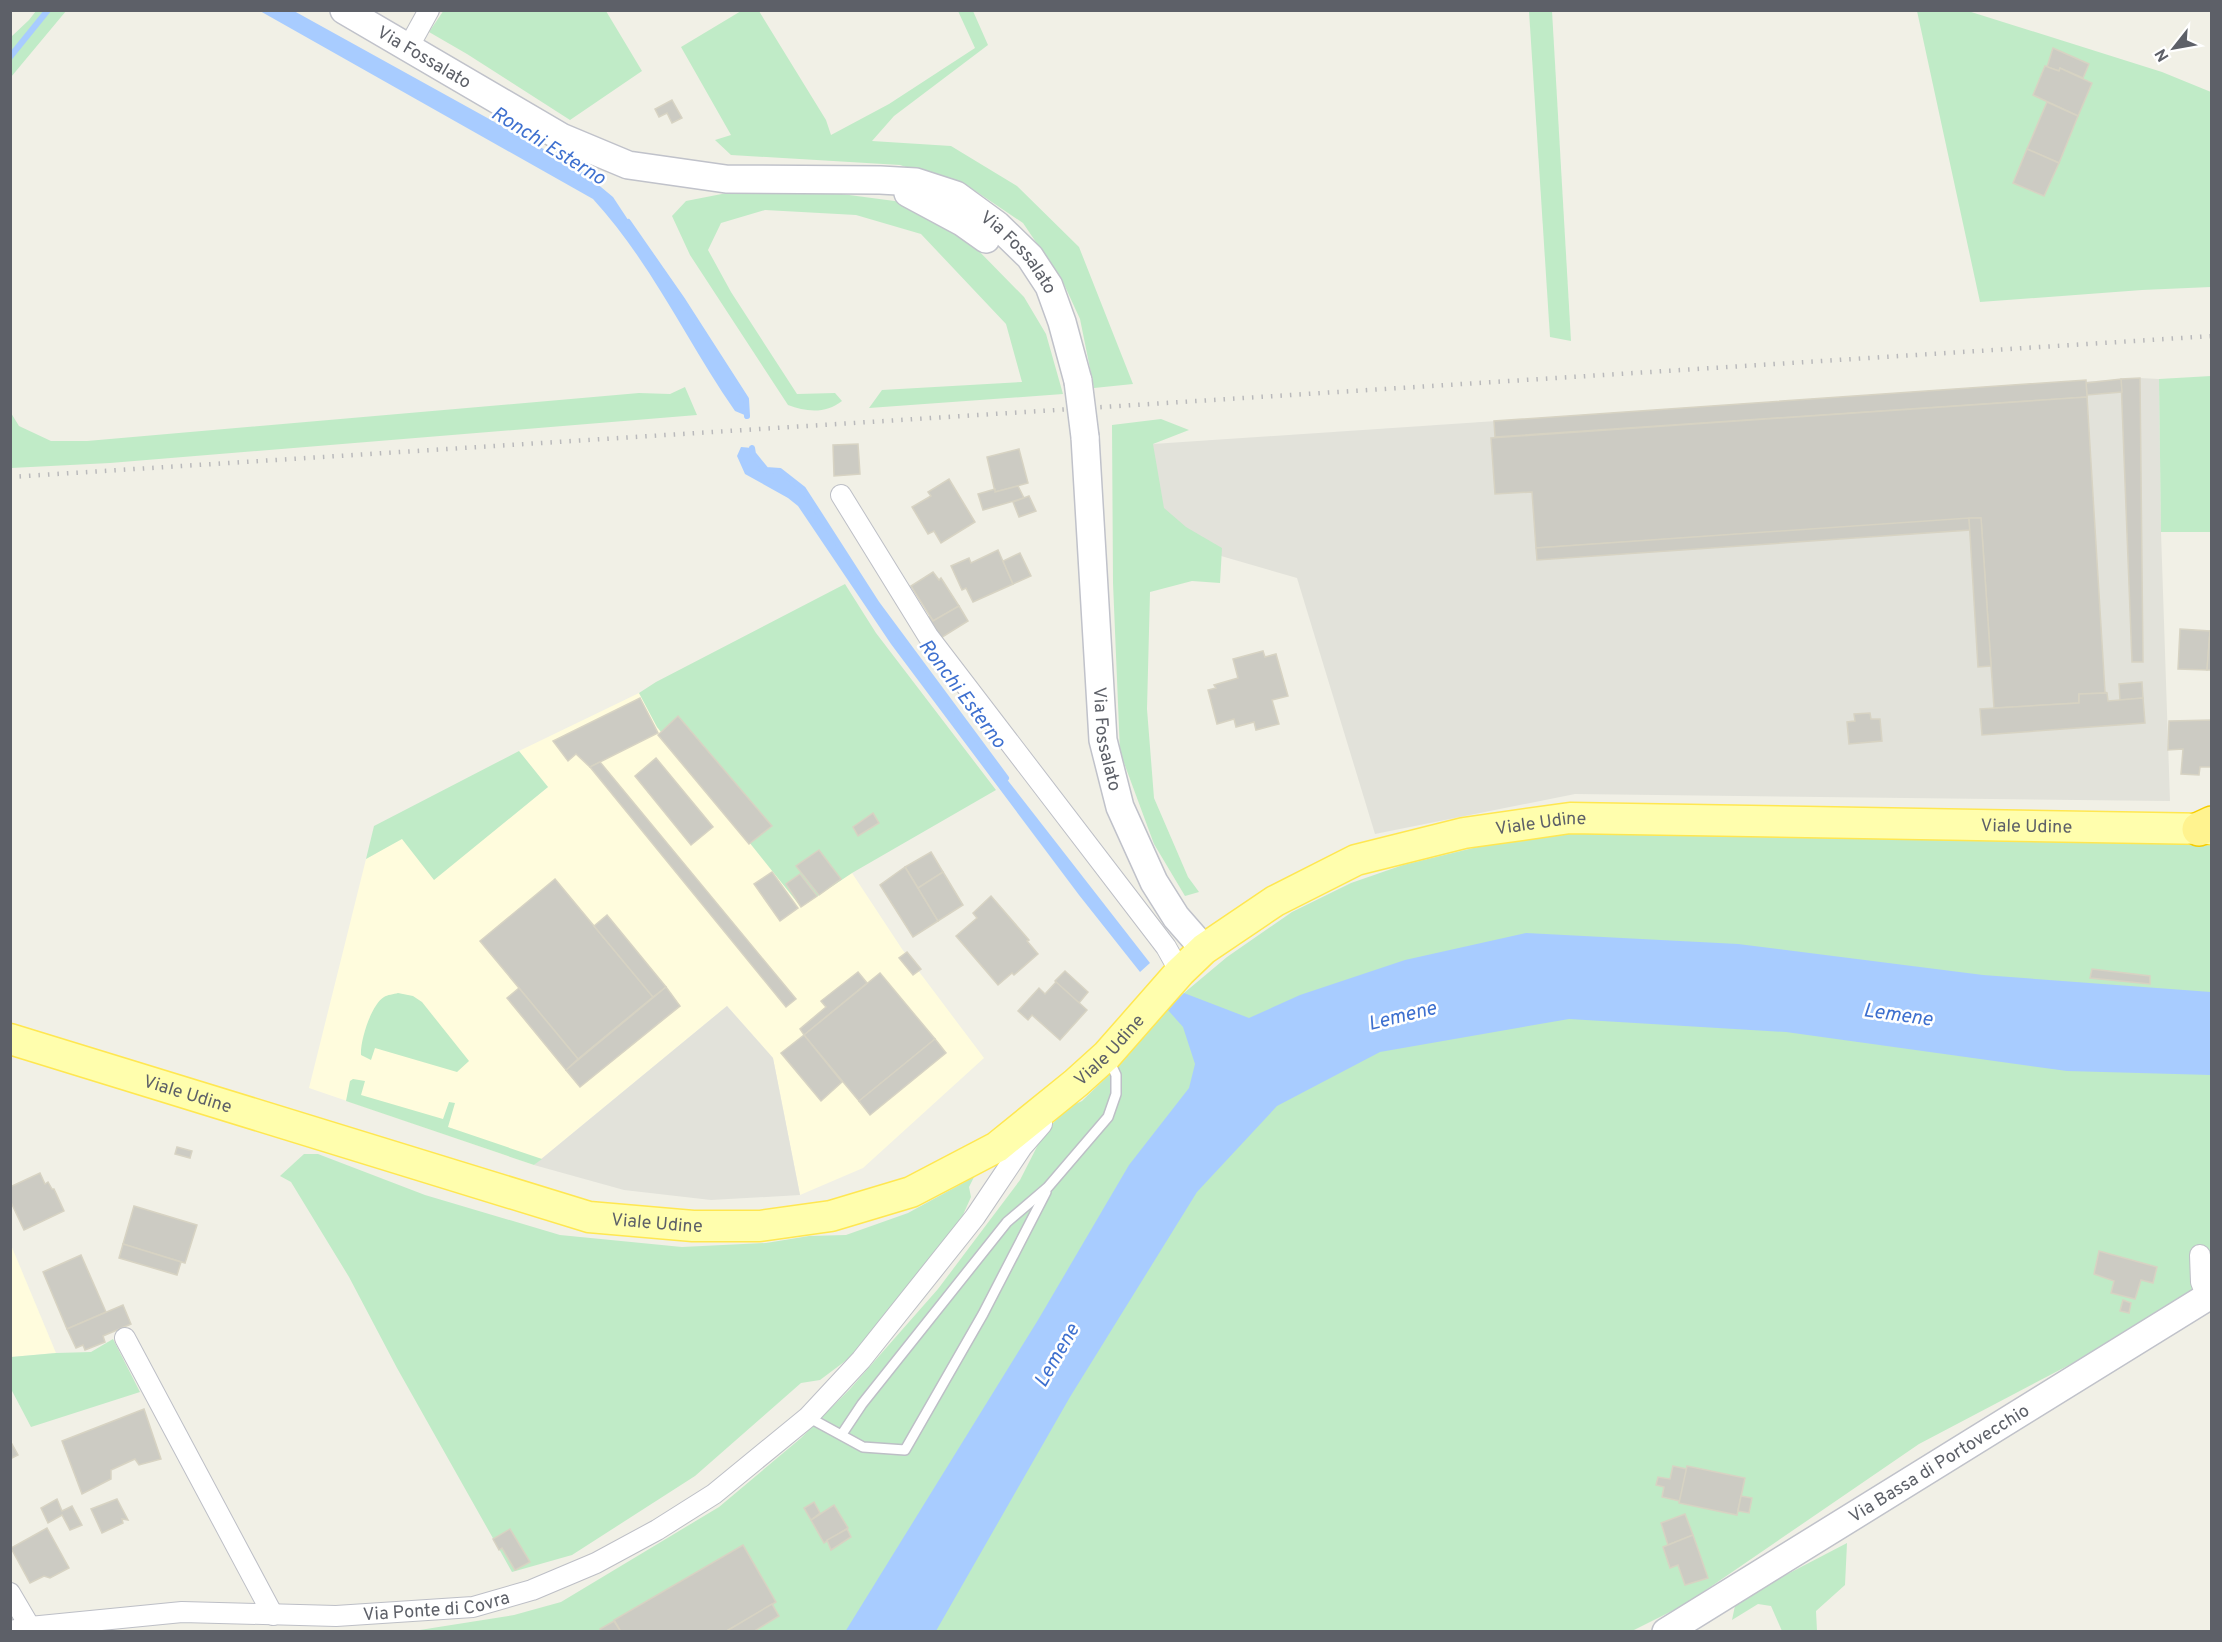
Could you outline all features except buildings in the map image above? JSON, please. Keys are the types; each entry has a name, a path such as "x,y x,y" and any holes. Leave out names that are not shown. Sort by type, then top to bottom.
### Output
{"main road":[{"name":"Viale Udine","path":"10,1039 589,1217 693,1226 760,1226 831,1216 911,1192 997,1147 1107,1055 1180,972 1204,949 1275,901 1356,860 1464,833 1570,818 2207,827"}],"street":[{"name":"Via Fossalato","path":"344,10 561,137 627,165 726,179 916,182 956,195 998,225 1030,257 1049,286 1062,322 1078,381 1085,437 1103,740 1120,807 1154,882 1176,917 1204,949"},
{"path":"408,48 429,10"},
{"path":"841,495 928,636 1166,947 1180,972"},
{"name":"Via Ponte di Covra","path":"20,1629 182,1612 336,1616 473,1607 532,1590 596,1563 657,1530 714,1494 808,1417 861,1360 975,1217 1022,1147 1076,1083"},
{"path":"2200,1255 2201,1282 2209,1296"},
{"name":"Via Bassa di Portovecchio","path":"1666,1632 2209,1296"},
{"path":"125,1338 273,1615"},
{"path":"10,1593 20,1629"}],"lane":[{"path":"842,1434 862,1404 1007,1222 1048,1187 1108,1117 1116,1094 1116,1075 1107,1055"},
{"path":"808,1417 863,1447 905,1450 983,1314 1048,1187"}],"shaded area":[{"path":"2140,378 2159,379 2161,532 2170,801 1575,794 1375,834 1297,578 1152,536 1153,444"},
{"path":"639,693 657,727 801,906 852,873 902,949 984,1058 863,1168 800,1195 773,1058 727,1006 534,1165 309,1088 366,859 402,838 434,879 548,787 519,751"},
{"path":"727,1006 773,1058 800,1195 711,1200 624,1190 534,1165"},
{"path":"11,1245 56,1353 11,1357"}],"green space":[{"path":"444,10 606,11 642,71 570,120 429,32"},
{"path":"36,11 66,11 11,77 11,37"},
{"path":"741,11 759,11 826,120 831,135 889,104 975,48 958,11 973,11 988,45 894,116 872,141 951,146 1017,186 1079,247 1133,384 1094,388 1080,319 1063,282 1023,223 974,190 900,165 731,155 715,140 731,135 681,47"},
{"path":"1529,11 1552,11 1571,341 1550,337"},
{"path":"1917,11 1968,11 2162,72 2211,92 2211,287 1980,302"},
{"path":"737,191 819,191 902,202 971,243 1024,297 1046,334 1063,394 869,408 882,390 1022,382 1006,324 921,234 856,215 765,210 721,223 708,250 731,292 797,394 835,393 842,401 823,410 802,409 788,405 690,255 672,216 686,201"},
{"path":"2211,376 2211,532 2161,532 2159,379"},
{"path":"685,387 697,415 110,463 11,468 11,413 19,426 51,441 87,441 639,393 670,394"},
{"path":"1161,419 1189,430 1153,444 1164,508 1186,527 1222,548 1220,583 1192,581 1150,592 1147,709 1154,798 1188,877 1199,892 1185,896 1154,844 1120,752 1113,583 1112,425"},
{"path":"845,584 876,633 996,790 852,873 801,907 657,727 639,693"},
{"path":"519,751 548,787 434,880 402,839 366,859 374,826"},
{"path":"1591,831 2211,844 2211,1282 2153,1321 1919,1444 1684,1605 1632,1631 407,1632 514,1615 561,1602 719,1507 801,1438 850,1389 938,1289 1020,1180 1045,1131 1071,1106 1082,1101 1120,1064 1167,1009 1184,993 1227,957 1292,912 1351,883 1403,865 1502,841"},
{"path":"398,993 413,996 422,1002 469,1061 457,1072 375,1048 371,1060 361,1055 364,1033 375,1007 384,997"},
{"path":"353,1079 365,1081 361,1095 443,1119 449,1102 455,1103 448,1127 542,1159 534,1165 346,1101 350,1081"},
{"path":"304,1154 318,1154 425,1195 560,1235 682,1247 766,1243 809,1236 846,1235 908,1213 974,1177 969,1187 971,1197 954,1235 856,1353 820,1380 801,1383 695,1476 572,1555 512,1572 397,1368 349,1277 291,1182 280,1176"},
{"path":"113,1339 140,1392 31,1427 11,1389 11,1357 91,1352"},
{"path":"1847,1543 1845,1585 1816,1611 1817,1631 1782,1631 1771,1606 1758,1604 1732,1620 1736,1601"}],"water":[{"path":"260,11 294,11 578,168 613,197 746,399 747,416 735,411 633,249 593,199"},
{"path":"741,447 752,448 753,454 766,469 780,471 803,489 877,604 1009,782 1150,963 1140,972 1079,895 891,644 798,506 745,474 737,456"},
{"name":"Lemene","path":"1526,933 1738,944 1983,975 2211,992 2211,1075 2067,1071 1786,1032 1569,1019 1380,1052 1277,1106 1197,1192 1070,1397 936,1631 845,1632 1038,1320 1129,1165 1189,1088 1195,1064 1183,1027 1167,1009 1184,993 1249,1018 1300,995 1405,960"}],"waterway":[{"path":"10,57 48,10"},
{"name":"Ronchi Esterno","path":"628,222 683,301 746,399 747,416"},
{"name":"Ronchi Esterno","path":"752,448 753,454 766,470 780,471 803,489 877,604 1006,778"}],"railway":[{"path":"10,477 2212,336"}]}
